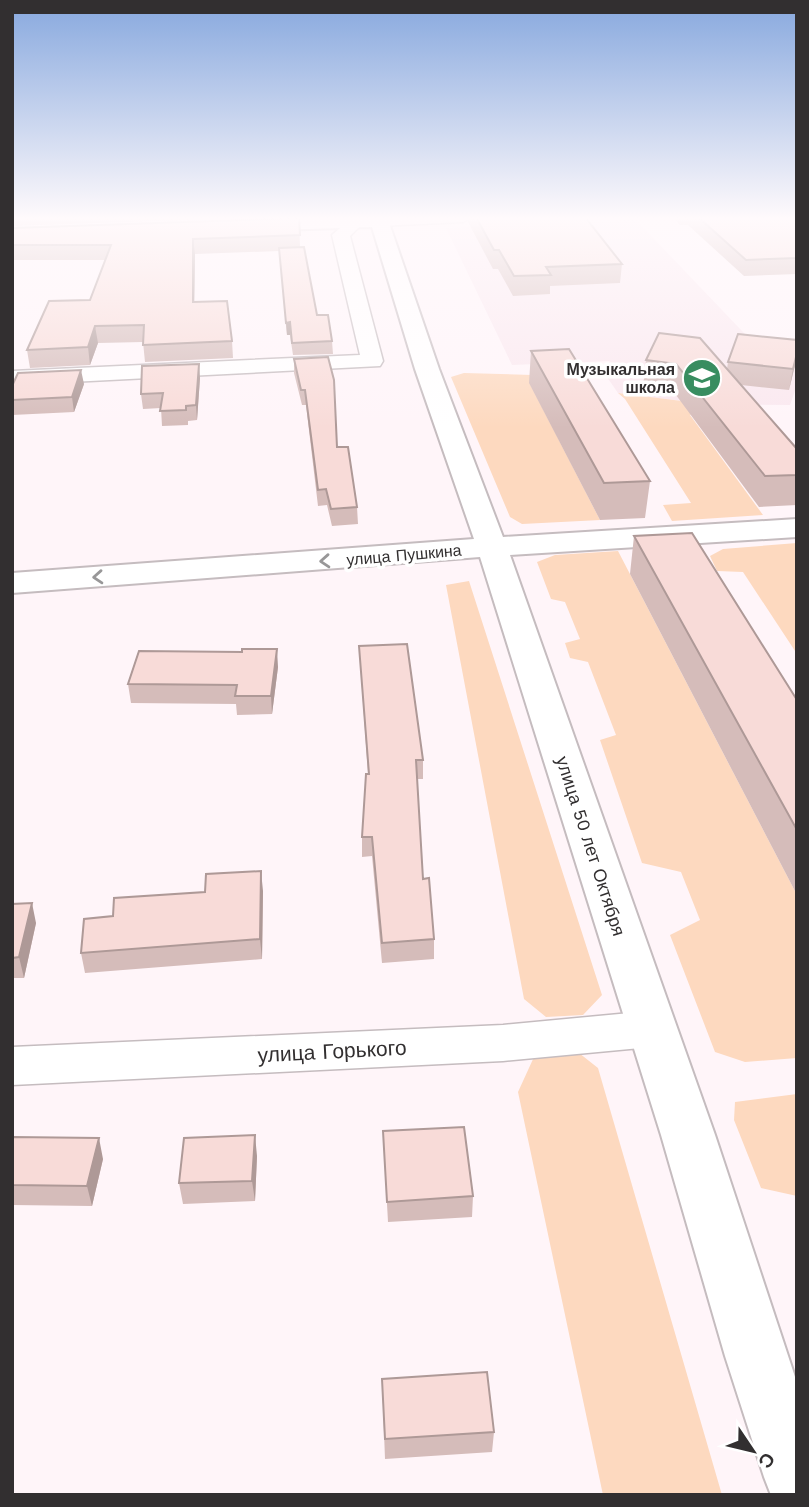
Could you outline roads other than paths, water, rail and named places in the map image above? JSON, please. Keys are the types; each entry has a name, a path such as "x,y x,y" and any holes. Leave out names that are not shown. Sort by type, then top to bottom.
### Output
{"main road":[{"name":"улица 50 лет Октября","path":"396,287 491,548 688,1135 756,1356 797,1477"},
{"name":"улица Пушкина","path":"12,583 797,528"}],"street":[{"path":"12,379 372,362 354,287"},
{"name":"улица Горького","path":"12,1066 503,1042 651,1029"}],"place":[{"name":"Музыкальная школа","path":"702,378"}]}
